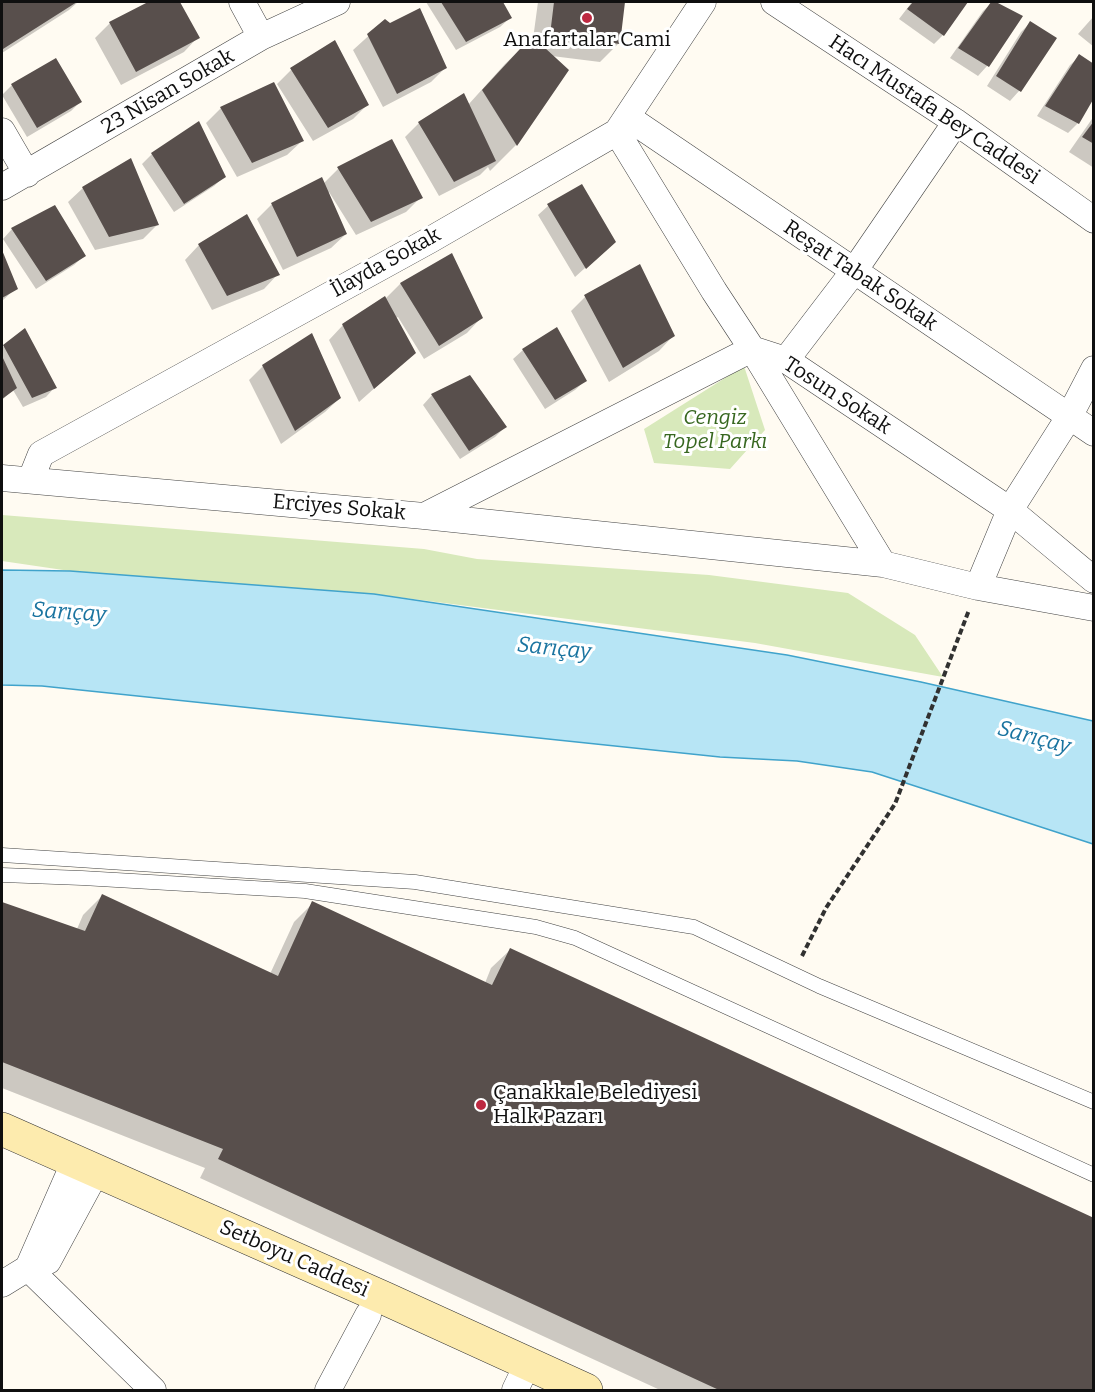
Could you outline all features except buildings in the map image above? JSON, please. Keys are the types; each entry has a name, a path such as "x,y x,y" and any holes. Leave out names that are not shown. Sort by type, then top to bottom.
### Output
{"main road":[{"name":"Setboyu Caddesi","path":"2,1129 81,1176 368,1315 524,1382 586,1390"},
{"name":"Setboyu Caddesi","path":"2,1151 81,1176 384,1298 524,1382"}],"street":[{"path":"242,2 261,37"},
{"name":"23 Nisan Sokak","path":"2,187 261,37 337,2"},
{"name":"İlayda Sokak","path":"31,479 41,454 409,251 622,125 703,2"},
{"name":"Hacı Mustafa Bey Caddesi","path":"774,2 956,122 1094,220"},
{"path":"786,360 854,271 956,122"},
{"path":"622,125 714,291 883,564"},
{"name":"Reşat Tabak Sokak","path":"622,125 854,271 1094,433"},
{"path":"2,131 27,174"},
{"name":"Tosun Sokak","path":"752,349 786,360 1010,510 1094,580"},
{"name":"Erciyes Sokak","path":"2,478 424,516 752,349"},
{"path":"978,587 1010,510 1069,417 1094,369"},
{"path":"424,516 883,564 978,587 1094,608"},
{"path":"2,1284 28,1268 81,1176"},
{"path":"28,1268 153,1390"},
{"path":"328,1390 368,1315"}],"lane":[{"path":"2,855 415,882 694,927 792,974 1094,1102"},
{"path":"2,875 305,891 536,927 574,938 1094,1175"}],"path":[{"path":"792,974 826,908 895,804 978,587"}],"green space":[{"name":"Cengiz Topel Parkı","path":"744,366 765,430 730,469 654,463 644,429"},
{"path":"2,515 424,549 477,559 709,575 848,593 915,635 943,677 755,643 374,594 70,571 2,561"}],"water":[{"name":"Sarıçay","path":"2,570 70,571 374,594 787,655 921,682 1093,721 1093,844 872,772 797,761 720,757 42,686 2,685"}],"place":[{"name":"Anafartalar Cami","path":"587,18"},
{"name":"Çanakkale Belediyesi Halk Pazarı","path":"481,1105"}]}
